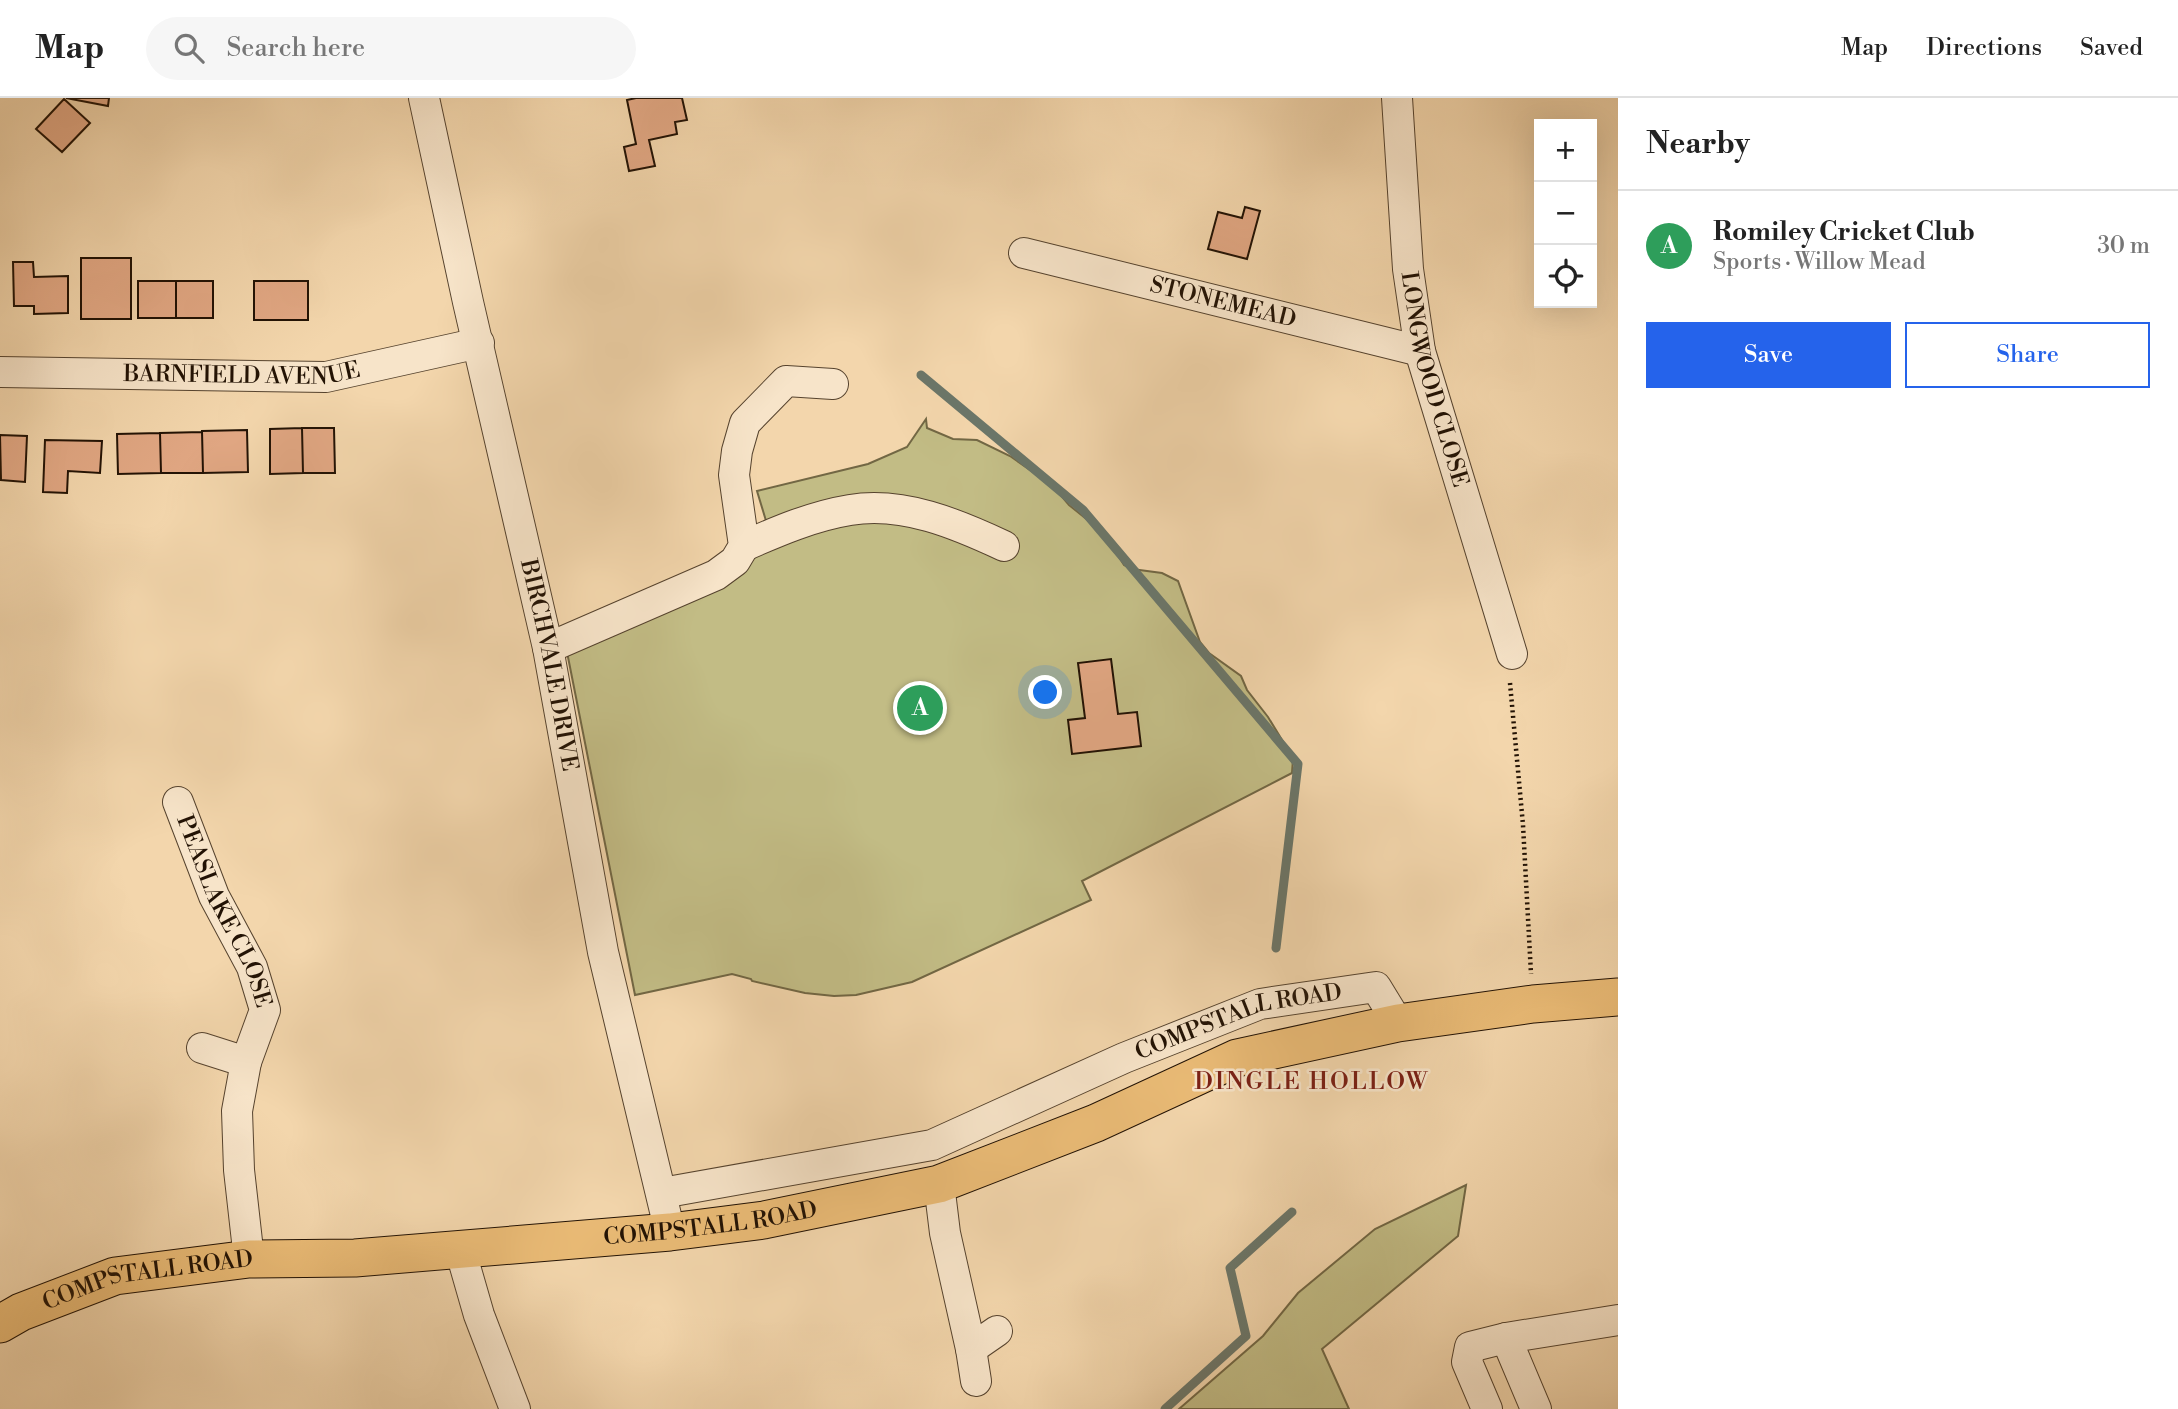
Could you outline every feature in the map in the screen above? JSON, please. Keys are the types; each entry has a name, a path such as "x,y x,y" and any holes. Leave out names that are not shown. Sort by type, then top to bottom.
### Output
{"main road":[{"name":"COMPSTALL ROAD","path":"0,1324 21,1312 115,1276 249,1259 355,1258 670,1232 764,1220 939,1184 1096,1123 1237,1058 1398,1023 1533,1004 1618,997"}],"street":[{"name":"BIRCHVALE DRIVE","path":"424,98 548,648 603,952 670,1232"},
{"name":"LONGWOOD CLOSE","path":"1397,98 1408,269 1420,351 1512,654"},
{"name":"STONEMEAD","path":"1024,253 1420,351"},
{"name":"BARNFIELD AVENUE","path":"0,372 326,377 479,343"},
{"path":"744,547 734,475 737,451 745,424 786,381 832,384"},
{"path":"548,648 716,575 735,561 744,547 815,519 851,510 890,509 924,515 967,528 1003,547"},
{"name":"PEASLAKE CLOSE","path":"178,802 214,895 252,967 265,1010 246,1062 237,1111 239,1170 249,1259"},
{"name":"COMPSTALL ROAD","path":"662,1194 932,1145 1124,1058 1260,1004 1376,987 1398,1023"},
{"path":"202,1048 246,1062"},
{"path":"939,1184 945,1233 976,1381"},
{"path":"460,1249 479,1315 514,1409"},
{"path":"1487,1409 1467,1362 1470,1347 1506,1338 1618,1320"},
{"path":"971,1349 997,1331"},
{"path":"1506,1338 1536,1409"}],"path":[{"path":"1512,654 1510,678 1523,825 1533,1004"}],"shaded area":[{"path":"926,419 927,428 953,439 977,440 1010,456 1053,486 1069,505 1095,526 1124,565 1132,569 1162,573 1178,581 1200,642 1209,653 1241,676 1247,690 1268,717 1293,758 1292,773 1082,881 1091,900 912,982 856,995 834,996 805,993 732,974 635,995 567,652 722,586 767,524 757,491 868,464 907,447"},
{"path":"1466,1185 1458,1236 1322,1349 1349,1409 1179,1409 1263,1336 1298,1293 1375,1229"}],"building":[{"path":"66,98 109,98 108,106"},
{"path":"682,98 687,120 675,122 677,134 649,140 655,166 629,171 624,147 636,144 627,100"},
{"path":"64,99 90,123 62,152 36,129"},
{"path":"1245,207 1260,211 1247,259 1208,249 1218,212 1242,218"},
{"path":"81,258 131,258 131,319 81,319"},
{"path":"13,262 33,262 34,277 68,276 68,313 34,314 34,306 14,306"},
{"path":"138,281 176,281 176,318 138,318"},
{"path":"176,281 213,281 213,318 176,318"},
{"path":"254,281 308,281 308,320 254,320"},
{"path":"302,428 334,428 335,473 303,473"},
{"path":"302,428 303,473 270,474 270,429"},
{"path":"247,430 248,472 203,473 202,431"},
{"path":"202,432 203,473 161,473 160,433"},
{"path":"160,433 161,473 118,474 117,434"},
{"path":"0,435 27,436 25,482 1,480"},
{"path":"45,440 102,441 100,473 68,471 67,493 43,492"},
{"path":"1111,659 1118,714 1137,712 1141,746 1072,754 1068,720 1085,718 1078,663"}],"waterway":[{"path":"921,375 1083,510 1298,764 1276,948"},
{"path":"1165,1409 1246,1336 1230,1268 1292,1212"}],"place":[{"name":"Romiley Cricket Club","path":"920,708"}],"district":[{"name":"DINGLE HOLLOW","path":"1312,1082"}]}
